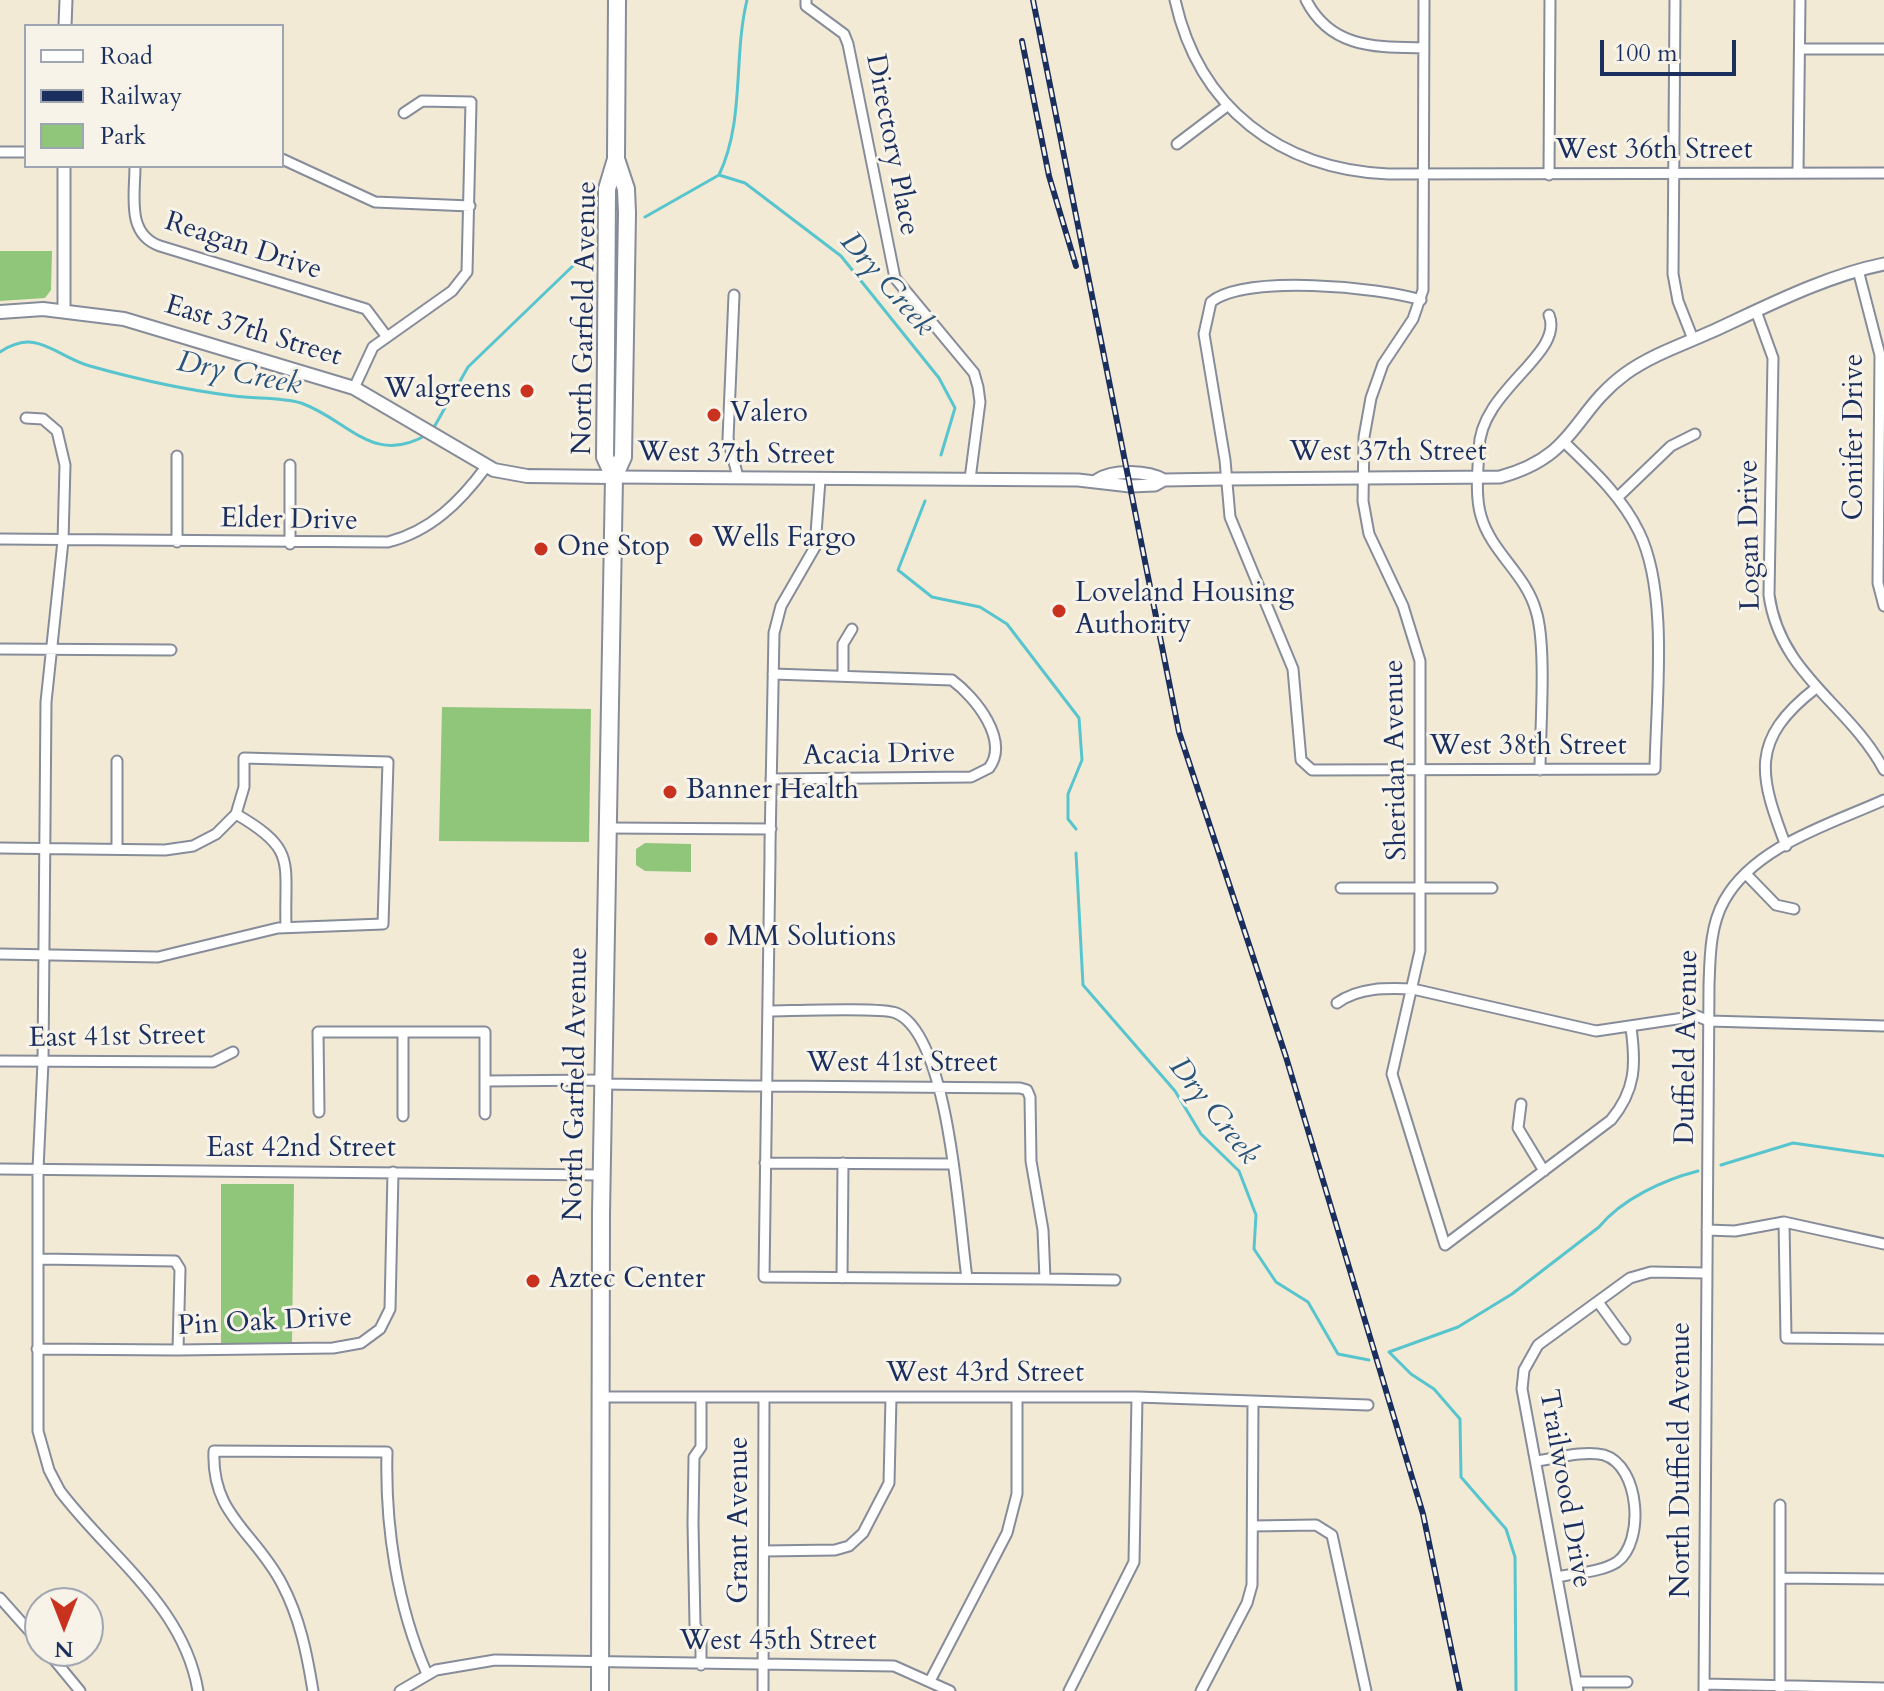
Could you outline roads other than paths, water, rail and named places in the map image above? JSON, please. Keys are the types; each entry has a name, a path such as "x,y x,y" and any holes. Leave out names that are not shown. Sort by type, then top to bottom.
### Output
{"highway":[{"name":"North Garfield Avenue","path":"600,1691 601,1175 614,477 623,457 627,213 626,189 616,159 617,0"}],"main road":[{"name":"East 37th Street","path":"0,312 64,311 124,319 354,388 486,467 527,476 614,477"}],"street":[{"path":"65,24 66,0"},
{"name":"Directory Place","path":"806,0 806,6 844,34 848,44 895,278 974,373 980,402 970,479"},
{"name":"West 36th Street","path":"1175,0 1196,58 1227,106 1269,139 1324,166 1367,173 1424,174 1884,173"},
{"path":"1306,0 1322,23 1353,43 1424,48"},
{"name":"Sheridan Avenue","path":"1424,0 1421,300 1375,382 1365,423 1363,479 1364,517 1369,534 1403,606 1418,652 1420,951 1392,1074 1445,1245 1544,1171"},
{"path":"1549,175 1550,0"},
{"path":"1675,0 1673,274 1678,301 1693,339"},
{"path":"1798,173 1800,0"},
{"path":"1800,49 1884,49"},
{"path":"354,388 368,354 452,291 464,277 468,259 471,102 422,101 404,113"},
{"path":"1177,144 1227,106"},
{"path":"0,152 24,152"},
{"path":"284,160 375,202 470,206"},
{"path":"64,168 64,311"},
{"name":"Reagan Drive","path":"135,168 136,218 144,238 160,246 366,309 387,337"},
{"name":"West 37th Street","path":"614,477 1097,480 1104,475 1128,473 1155,475 1164,480 1479,479 1523,471 1565,443 1623,375 1756,311 1858,270 1884,264"},
{"name":"Conifer Drive","path":"1858,270 1881,337 1881,541 1878,583 1884,606"},
{"path":"1226,479 1204,334 1211,302 1233,289 1254,287 1367,287 1421,300"},
{"path":"1202,294 1211,302"},
{"path":"734,295 728,439 738,477"},
{"name":"Logan Drive","path":"1756,311 1773,358 1771,609 1786,650 1816,688 1863,737 1884,770"},
{"path":"1540,770 1538,616 1525,585 1486,530 1478,506 1479,445 1485,419 1500,394 1545,346 1552,328 1549,315"},
{"path":"26,418 43,419 51,425 63,447 63,541 46,702 43,1062 38,1169 38,1431 53,1480 73,1509 164,1611 183,1644 198,1691"},
{"path":"1565,443 1618,497 1671,446 1695,434"},
{"path":"177,456 177,542"},
{"path":"290,465 290,544"},
{"name":"Elder Drive","path":"0,539 360,545 407,537 448,512 486,467"},
{"name":"West 38th Street","path":"1226,479 1232,529 1293,669 1301,760 1305,767 1315,770 1655,769 1656,609 1653,573 1640,533 1618,497"},
{"path":"820,480 815,547 776,619 764,1277 1115,1280"},
{"path":"843,676 843,644 852,629"},
{"path":"0,649 171,650"},
{"name":"Acacia Drive","path":"771,779 964,777 977,775 993,763 996,748 993,730 952,680 773,674"},
{"path":"1786,846 1764,782 1767,754 1787,712 1816,688"},
{"path":"0,848 193,846 216,834 236,814 244,787 244,758 385,759 388,762 383,924 286,927 158,957 0,954"},
{"path":"117,761 117,849"},
{"path":"1794,909 1776,905 1746,874 1786,846 1884,800"},
{"path":"236,814 267,832 280,848 284,862 286,927"},
{"path":"608,828 771,829"},
{"name":"Duffield Avenue","path":"1707,1230 1711,955 1717,919 1724,901 1746,874"},
{"path":"1341,888 1492,888"},
{"path":"1337,1003 1349,995 1386,988 1413,989 1584,1030 1631,1028 1677,1021 1687,1016 1709,1021 1884,1026"},
{"path":"768,1011 895,1013 912,1026 928,1050 941,1087 967,1278"},
{"path":"1521,1104 1518,1128 1544,1171 1603,1127 1624,1103 1635,1073 1631,1028"},
{"path":"319,1112 318,1032 485,1032 485,1114"},
{"path":"403,1032 403,1116"},
{"name":"East 41st Street","path":"0,1061 213,1062 233,1052"},
{"name":"West 41st Street","path":"486,1081 1027,1090 1030,1097 1031,1161 1043,1230 1045,1279"},
{"path":"765,1163 951,1164"},
{"path":"842,1278 843,1163"},
{"name":"East 42nd Street","path":"0,1169 601,1175"},
{"name":"Pin Oak Drive","path":"37,1349 340,1347 361,1343 374,1335 387,1316 391,1300 393,1172"},
{"path":"1784,1222 1786,1338 1884,1339"},
{"path":"1707,1230 1735,1231 1784,1222 1884,1244"},
{"name":"North Duffield Avenue","path":"1704,1688 1707,1230"},
{"path":"39,1259 175,1261 180,1269 178,1350"},
{"name":"Trailwood Drive","path":"1577,1687 1522,1389 1524,1370 1538,1345 1639,1274 1706,1273"},
{"path":"1598,1302 1625,1339"},
{"name":"West 43rd Street","path":"601,1397 1137,1397 1368,1405"},
{"path":"701,1397 701,1447 694,1457 693,1523 696,1536 695,1625 701,1636 701,1665"},
{"name":"Grant Avenue","path":"763,1691 764,1397"},
{"path":"764,1551 835,1550 849,1546 863,1533 889,1483 891,1397"},
{"path":"930,1681 1007,1533 1017,1494 1017,1397"},
{"path":"1069,1691 1134,1562 1137,1397"},
{"path":"1201,1691 1250,1595 1253,1402"},
{"path":"313,1691 306,1647 288,1596 263,1553 221,1501 214,1474 214,1451 387,1452 388,1521 410,1633 427,1674 400,1691"},
{"path":"1537,1461 1604,1455 1622,1468 1632,1492 1632,1536 1624,1556 1612,1565 1557,1577"},
{"path":"1780,1505 1780,1688"},
{"path":"1253,1526 1316,1525 1332,1535 1366,1691"},
{"path":"1781,1578 1884,1579"},
{"path":"0,1598 24,1625"},
{"name":"West 45th Street","path":"427,1674 495,1660 894,1666 950,1691"},
{"path":"60,1667 80,1691"},
{"path":"1577,1687 1627,1682"},
{"path":"1704,1688 1884,1688"}],"waterway":[{"path":"719,175 736,111 740,44 747,0"},
{"name":"Dry Creek","path":"645,217 719,175 745,183 841,256 939,378 955,408 941,455"},
{"name":"Dry Creek","path":"433,429 468,367 578,261"},
{"name":"Dry Creek","path":"0,352 13,345 36,343 77,362 143,380 216,394 293,401 376,443 409,443 428,434"},
{"name":"Dry Creek","path":"925,501 898,570 932,597 980,607 1007,624 1079,718 1082,760 1068,794 1068,819 1076,829"},
{"name":"Dry Creek","path":"1076,853 1083,985 1175,1091 1201,1134 1239,1171 1256,1215 1254,1249 1276,1282 1308,1302 1338,1354 1369,1360"},
{"name":"Dry Creek","path":"1721,1165 1793,1143 1884,1156"},
{"path":"1516,1691 1515,1557 1506,1529 1461,1477 1460,1419 1434,1389 1411,1374 1389,1352 1458,1327 1512,1294 1631,1199 1657,1185 1698,1171"}],"railway":[{"path":"1033,0 1179,732 1286,1057 1423,1514 1460,1691"},
{"path":"1022,41 1049,176 1076,266"}],"place":[{"name":"Walgreens","path":"527,391"},
{"name":"Valero","path":"714,415"},
{"name":"Wells Fargo","path":"696,540"},
{"name":"One Stop","path":"541,549"},
{"name":"Loveland Housing Authority","path":"1059,611"},
{"name":"Banner Health","path":"670,792"},
{"name":"MM Solutions","path":"711,939"},
{"name":"Aztec Center","path":"533,1281"}]}
